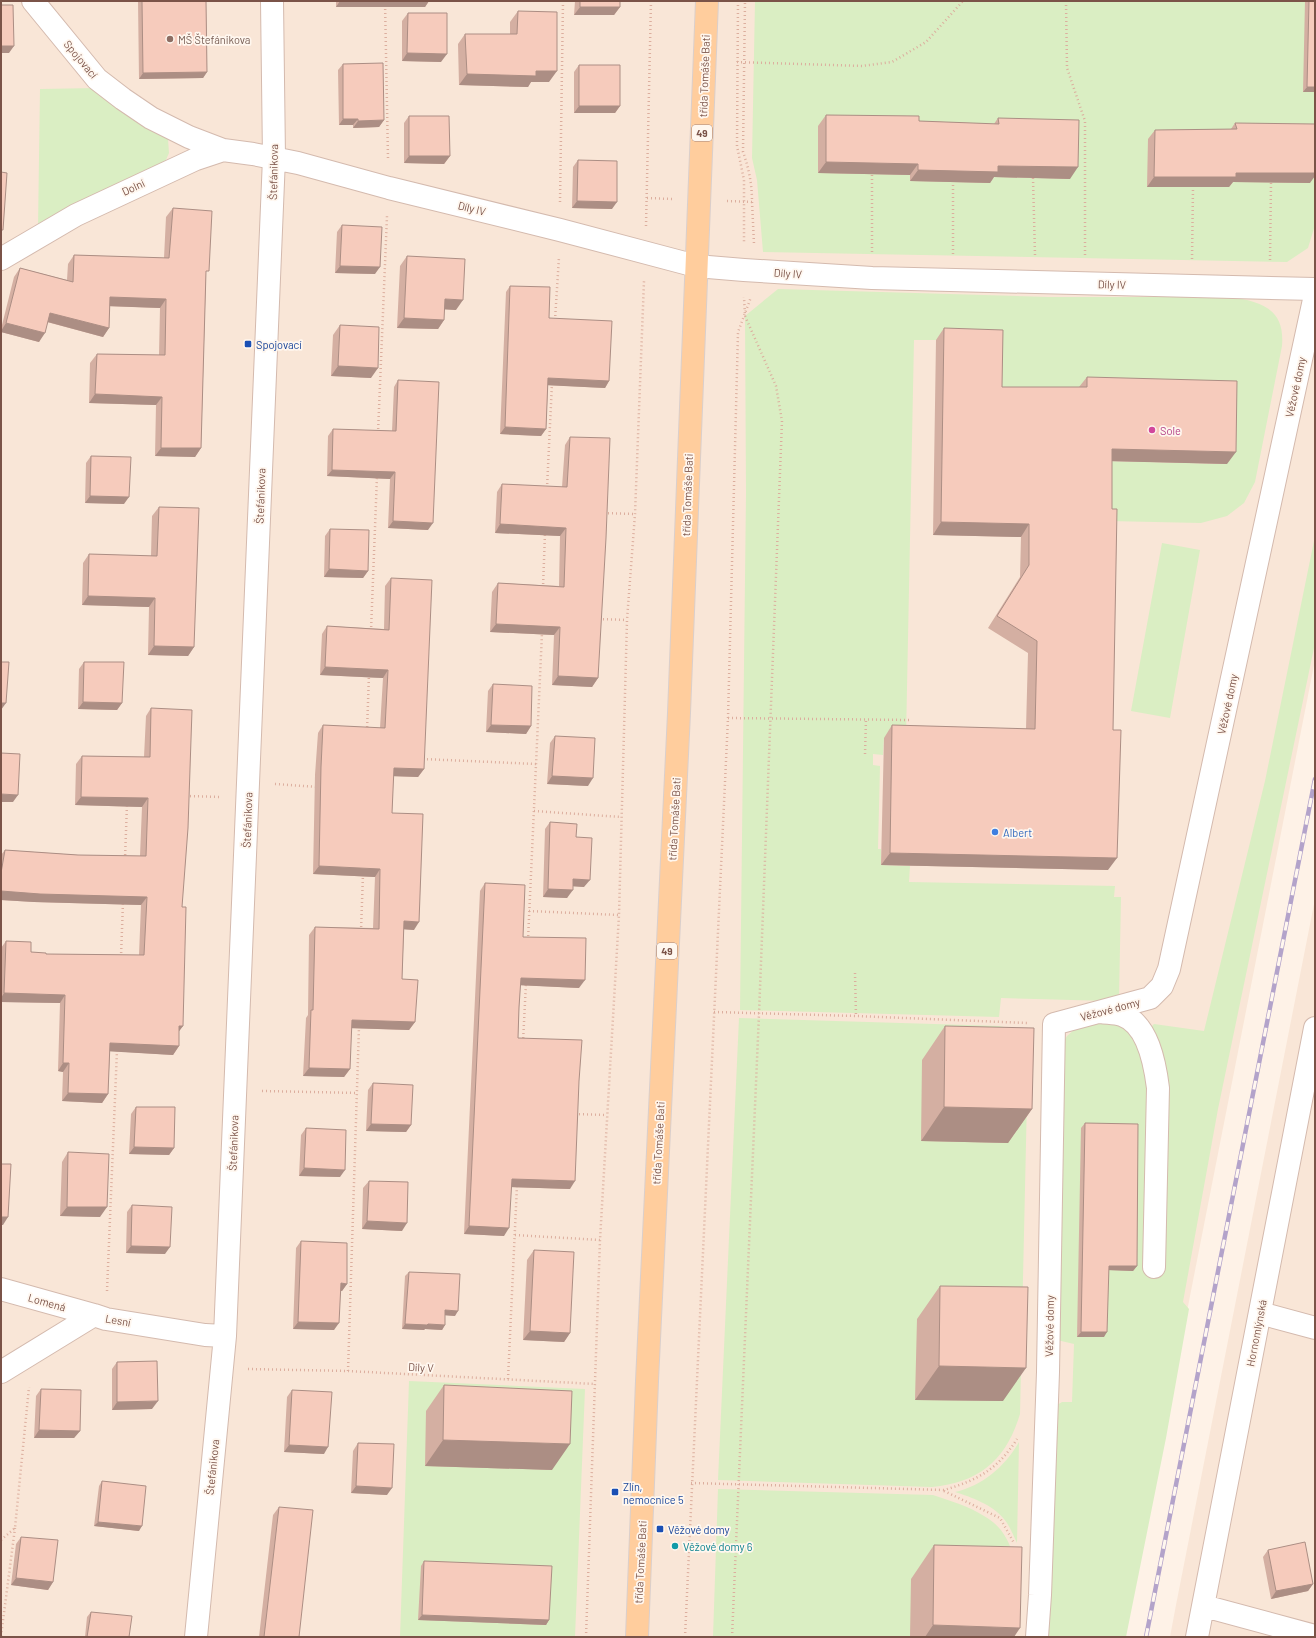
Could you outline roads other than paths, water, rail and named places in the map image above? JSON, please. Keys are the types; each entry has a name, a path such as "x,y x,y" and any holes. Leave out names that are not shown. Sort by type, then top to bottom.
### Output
{"main road":[{"name":"třída Tomáše Bati","path":"637,1637 647,1373 679,713 696,266 706,61 707,1"}],"street":[{"name":"Spojovací","path":"33,1 97,79 123,100 157,121 189,137 223,150"},
{"name":"Štefánikova","path":"196,1637 225,1336 274,158 272,1"},
{"name":"Dolní","path":"1,259 76,215 196,159 223,150 274,158"},
{"name":"Díly IV","path":"274,158 696,266 872,278 1315,289"},
{"name":"Věžové domy","path":"1037,1637 1040,1595 1048,1372 1054,1024 1150,998 1162,986 1169,969 1315,294"},
{"path":"1098,1011 1123,1015 1135,1023 1144,1036 1155,1061 1158,1088 1154,1267"},
{"name":"Hornomlýnská","path":"1197,1637 1315,1029"},
{"name":"Lomená","path":"1,1289 100,1317"},
{"path":"1260,1313 1315,1328"},
{"name":"Lesní","path":"1,1372 32,1352 100,1317 205,1335 225,1336"},
{"path":"1204,1606 1315,1636"}],"railway":[{"path":"1146,1637 1315,779"}],"place":[{"name":"MŠ Štefánikova","path":"170,39"},
{"name":"Spojovací","path":"248,344"},
{"name":"Sole","path":"1152,430"},
{"name":"Albert","path":"995,832"},
{"name":"Zlín, nemocnice 5","path":"615,1492"},
{"name":"Věžové domy","path":"660,1529"},
{"name":"Věžové domy 6","path":"675,1546"}]}
